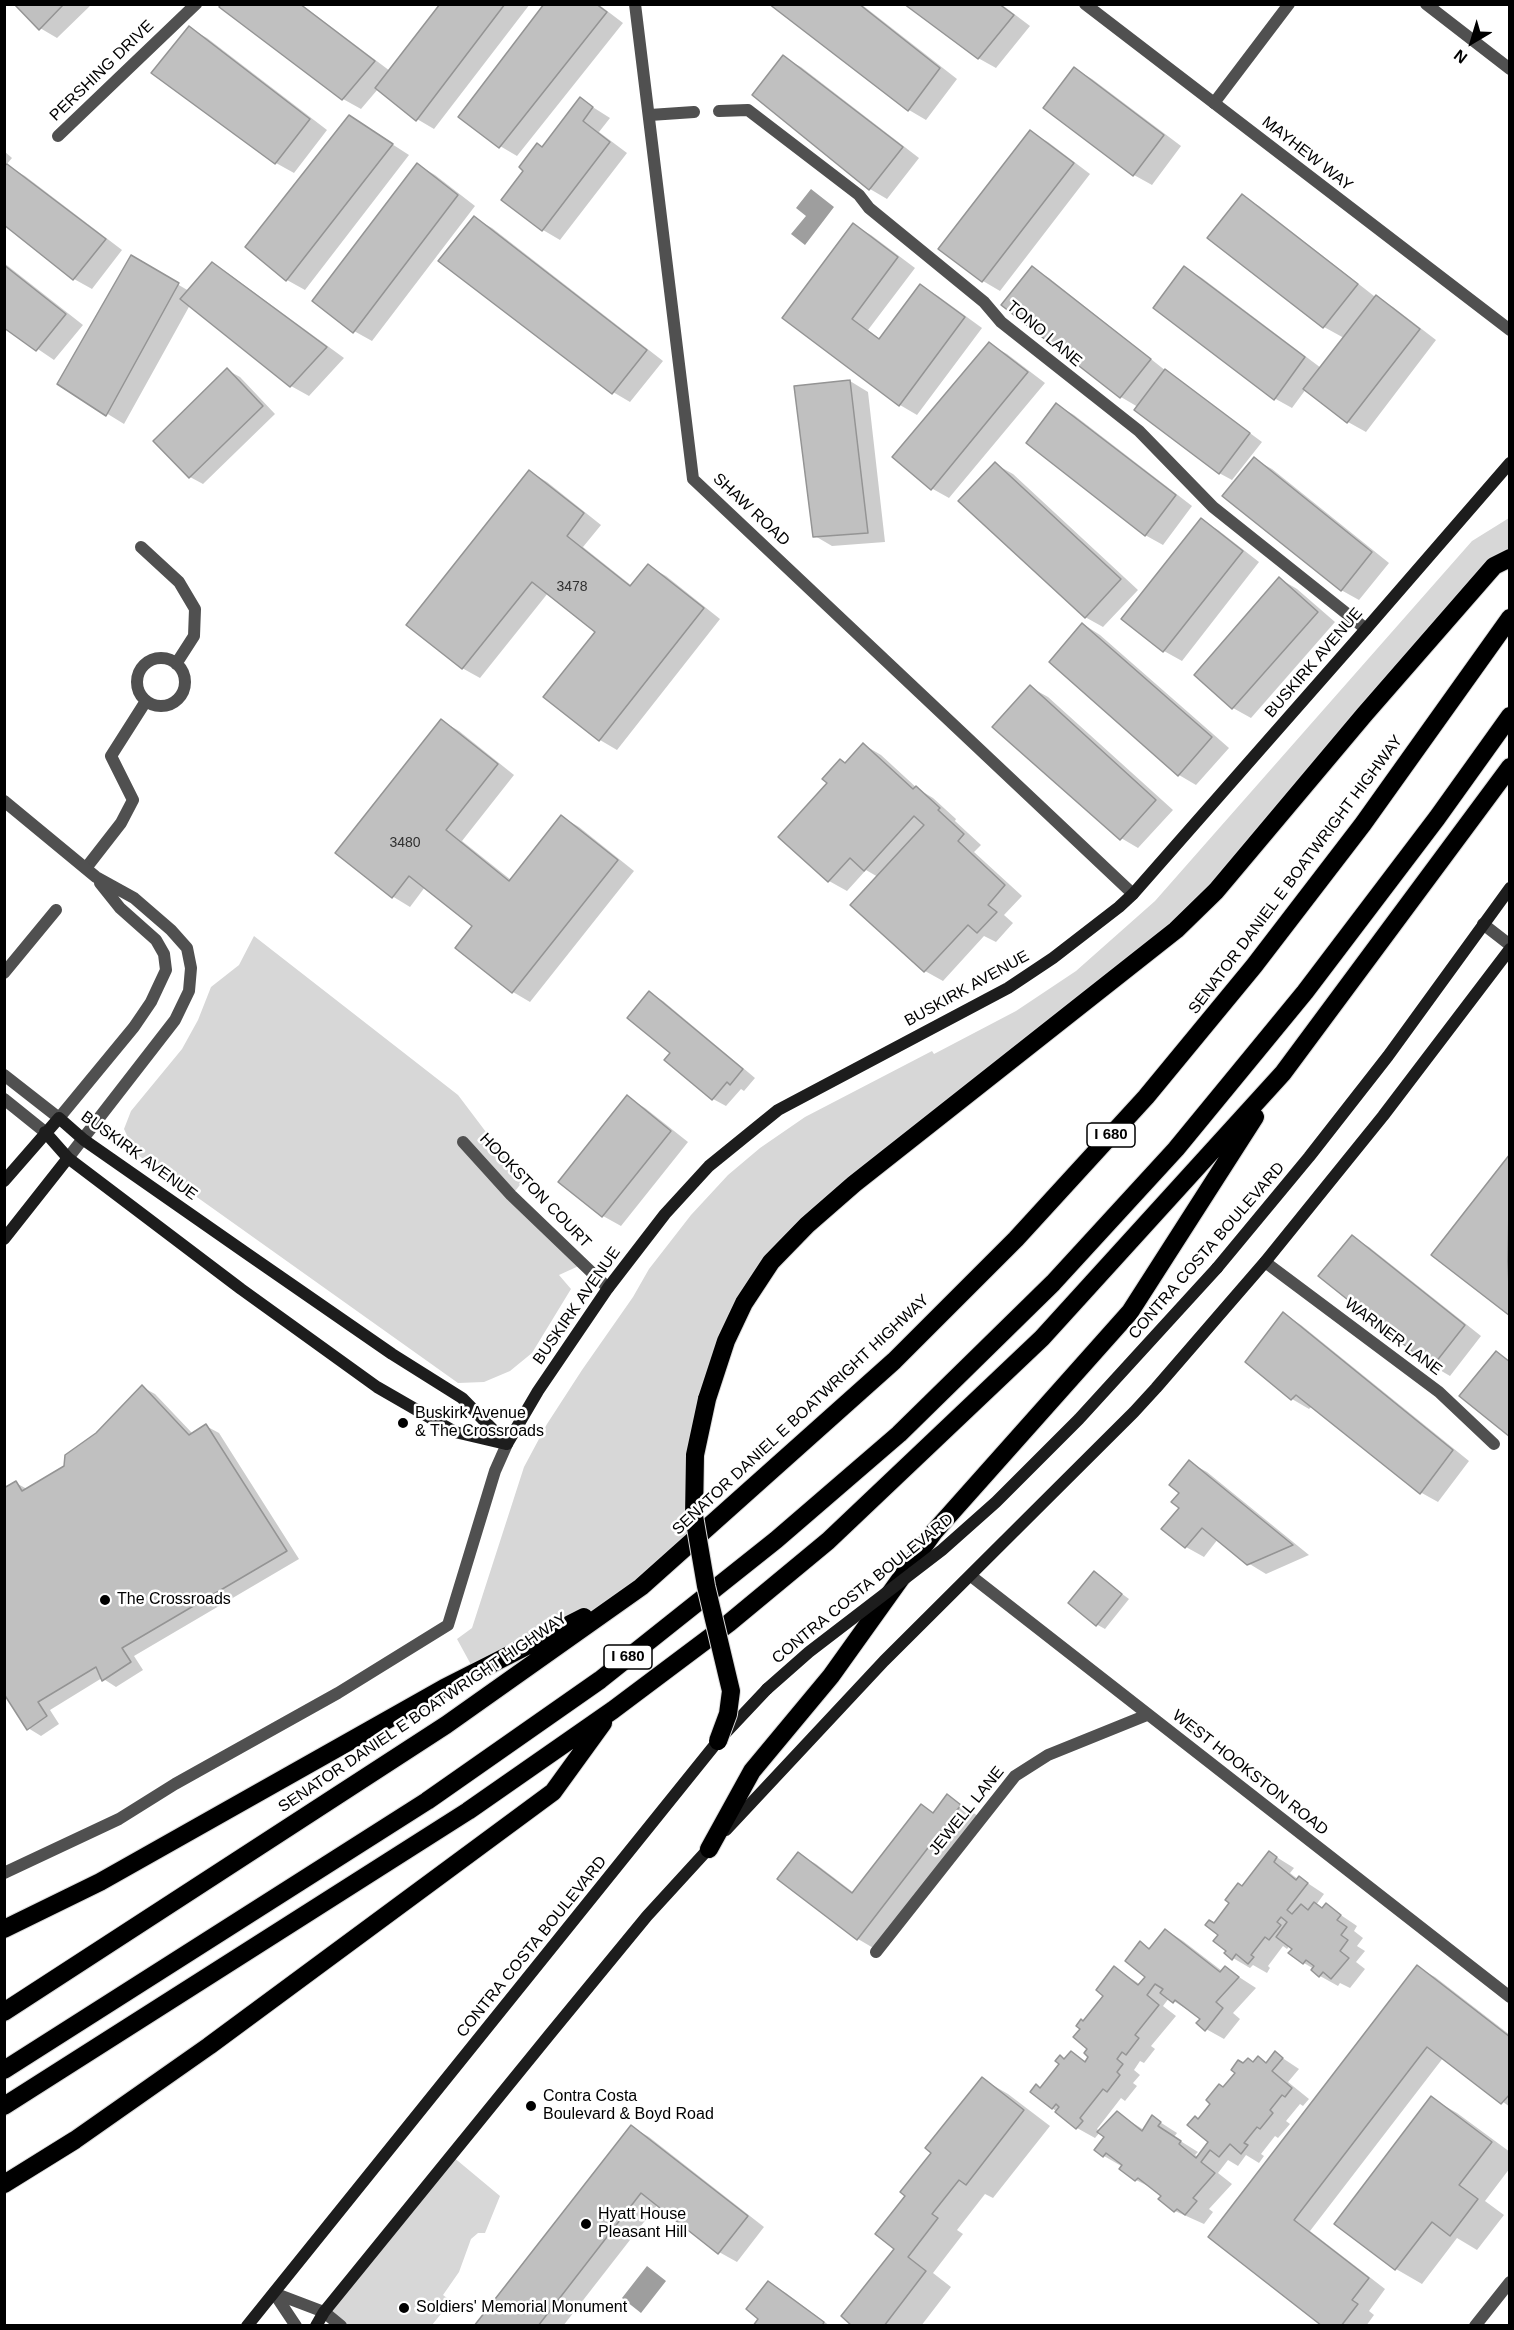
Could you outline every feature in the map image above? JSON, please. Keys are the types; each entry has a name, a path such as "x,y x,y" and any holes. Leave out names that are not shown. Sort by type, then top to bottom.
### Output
{"highway":[{"path":"718,1741 728,1714 731,1691 706,1586 694,1516 695,1455 707,1399 726,1341 744,1303 771,1262 807,1225 854,1184 1176,930 1216,891 1357,723 1494,567 1509,558"},
{"name":"SENATOR DANIEL E BOATWRIGHT HIGHWAY","path":"4,2012 446,1725 641,1587 894,1361 1016,1239 1146,1097 1254,966 1363,824 1509,618"},
{"name":"I 680","path":"4,2070 427,1802 600,1680 777,1540 899,1434 1053,1282 1176,1149 1305,992 1437,818 1509,716"},
{"name":"I 680","path":"4,2106 468,1811 613,1710 729,1623 828,1541 1025,1354 1283,1073 1509,767"},
{"path":"709,1849 752,1771 831,1676 934,1532 1130,1312 1283,1073"},
{"path":"4,1929 100,1882 444,1688 641,1587"},
{"path":"4,2184 75,2140 209,2046 553,1792 613,1710"}],"main road":[{"name":"BUSKIRK AVENUE","path":"4,1182 59,1118 84,1140 392,1354 462,1398 507,1444 538,1391 608,1288 665,1214 709,1166 778,1110 1008,988 1096,927 1133,894 1509,463"},
{"name":"CONTRA COSTA BOULEVARD","path":"247,2325 718,1741 767,1689 809,1652 942,1550 996,1502 1079,1419 1217,1268 1309,1157 1374,1074 1509,888"},
{"path":"316,2325 324,2312 647,1916 884,1661 1134,1412 1266,1262 1383,1116 1509,947"},
{"path":"45,1132 68,1158 250,1296 377,1387 455,1432 507,1444"},
{"path":"4,1239 68,1158"}],"street":[{"name":"PERSHING DRIVE","path":"58,136 196,4"},
{"name":"SHAW ROAD","path":"635,4 693,479 1133,894"},
{"name":"MAYHEW WAY","path":"1085,4 1509,330"},
{"path":"1214,103 1289,4"},
{"path":"1426,4 1509,69"},
{"name":"TONO LANE","path":"719,111 748,110 859,195 869,208 984,302 1001,322 1139,431 1213,507 1366,629"},
{"path":"650,115 694,112"},
{"path":"141,547 179,582 195,609 194,636 176,664"},
{"path":"158,658 167,659 176,664 185,680 180,698 164,707 154,706 146,701 136,685 137,676 142,667 158,658"},
{"path":"86,868 121,823 133,801 111,756 146,701"},
{"path":"4,801 96,877 120,908 156,940 165,954 166,970 151,1002 134,1027 59,1118 4,1075"},
{"path":"68,1158 175,1020 189,991 191,968 187,948 177,936 134,898 96,877"},
{"path":"4,973 56,910"},
{"path":"1483,924 1509,947"},
{"path":"4,1099 45,1132"},
{"name":"HOOKSTON COURT","path":"464,1142 511,1195 608,1288"},
{"name":"WARNER LANE","path":"1266,1262 1439,1392 1494,1444"},
{"path":"4,1873 119,1820 175,1784 347,1688 448,1625 495,1471 507,1444"},
{"name":"WEST HOOKSTON ROAD","path":"971,1576 1509,1997"},
{"name":"JEWELL LANE","path":"876,1952 1015,1776 1048,1755 1147,1715"},
{"path":"1475,2325 1509,2282"},
{"path":"274,2293 324,2312 341,2325"},
{"path":"274,2293 296,2325"}],"shaded area":[{"path":"811,189 834,207 805,245 791,234 806,216 796,208"},
{"path":"1509,518 1509,547 1503,556 1216,891 771,1262 707,1399 699,1536 641,1587 475,1672 457,1639 472,1628 524,1467 547,1424 582,1370 633,1297 649,1269 691,1215 728,1175 760,1148 805,1117 932,1051 934,1054 1016,1011 1076,971 1155,901 1472,541"},
{"path":"254,936 458,1095 523,1181 512,1195 583,1264 559,1275 571,1289 532,1353 510,1371 484,1382 458,1383 135,1153 124,1129 131,1111 182,1049 198,1020 211,987 239,965"},
{"path":"452,2156 500,2196 485,2233 478,2233 471,2239 459,2272 443,2295 447,2298 440,2307 444,2310 432,2325 341,2325 324,2312"},
{"path":"647,2266 666,2281 641,2313 622,2298"}],"building":[{"path":"14,4 64,4 39,30"},
{"path":"221,4 300,4 375,61 342,100 219,7"},
{"path":"440,4 505,4 416,121 375,88"},
{"path":"544,4 596,4 607,12 499,148 458,117"},
{"path":"769,4 859,4 940,68 908,111"},
{"path":"904,4 999,4 1014,15 978,59"},
{"path":"189,26 310,119 275,164 151,73"},
{"path":"783,55 903,147 869,190 752,95"},
{"path":"1074,67 1164,135 1133,176 1043,108"},
{"path":"580,97 593,107 583,121 610,142 542,231 501,200 523,171 519,167 537,143 542,147"},
{"path":"349,115 393,144 286,281 245,247"},
{"path":"1030,130 1074,163 982,282 938,249"},
{"path":"417,163 458,195 353,333 312,301"},
{"path":"7,164 106,239 73,280 4,225 4,166"},
{"path":"1242,194 1358,284 1323,328 1207,238"},
{"path":"474,216 647,350 612,394 438,261"},
{"path":"853,223 898,257 852,319 879,339 920,284 965,317 899,406 782,318"},
{"path":"131,255 179,283 106,416 57,384"},
{"path":"212,262 327,347 290,387 180,299"},
{"path":"4,265 66,314 36,351 4,328"},
{"path":"1032,266 1151,359 1120,398 1001,305"},
{"path":"1184,266 1305,357 1274,400 1153,308"},
{"path":"1376,295 1420,329 1347,423 1303,389"},
{"path":"989,342 1028,372 931,490 892,457"},
{"path":"227,368 263,406 189,478 153,441"},
{"path":"1165,369 1250,433 1219,474 1134,410"},
{"path":"850,380 868,533 813,537 794,386"},
{"path":"1056,403 1176,495 1145,536 1026,443"},
{"path":"1254,457 1372,552 1341,591 1222,496"},
{"path":"995,462 1121,579 1085,618 958,501"},
{"path":"529,470 584,513 567,536 630,586 648,564 704,608 599,741 543,697 595,632 532,582 462,669 406,625"},
{"path":"1201,518 1243,551 1163,652 1121,619"},
{"path":"1279,577 1318,612 1232,709 1194,675"},
{"path":"1082,623 1212,737 1178,776 1049,662"},
{"path":"1030,685 1156,800 1120,840 992,727"},
{"path":"441,719 498,764 446,830 509,881 561,815 618,860 512,993 455,948 472,926 409,876 392,898 335,853"},
{"path":"863,743 913,789 916,786 940,808 938,810 964,834 958,841 1005,885 988,905 997,912 977,933 968,925 924,972 850,905 924,825 914,816 864,871 850,858 828,882 778,837 827,783 822,779 840,759 845,763"},
{"path":"649,991 743,1069 730,1085 727,1082 712,1100 664,1060 670,1053 627,1018"},
{"path":"627,1095 671,1131 602,1217 558,1182"},
{"path":"1510,1154 1508,1261 1510,1316 1431,1255"},
{"path":"1352,1235 1465,1325 1432,1367 1318,1276"},
{"path":"1283,1312 1453,1450 1420,1494 1296,1395 1291,1400 1245,1362"},
{"path":"1496,1351 1510,1362 1510,1437 1459,1396"},
{"name":"The Crossroads","path":"142,1385 189,1435 206,1424 287,1551 122,1648 131,1662 102,1681 96,1667 38,1702 47,1716 27,1730 4,1694 4,1488 16,1481 22,1491 64,1466 65,1455 96,1433"},
{"path":"1189,1460 1293,1545 1247,1565 1202,1528 1185,1548 1161,1529 1179,1508 1171,1502 1179,1493 1169,1485"},
{"path":"1094,1571 1122,1594 1096,1626 1068,1603"},
{"path":"947,1794 961,1805 857,1940 777,1879 798,1852 852,1893 921,1804 933,1813"},
{"path":"1269,1851 1277,1857 1274,1862 1296,1880 1299,1876 1308,1883 1287,1910 1292,1914 1301,1904 1308,1910 1314,1902 1322,1908 1326,1903 1341,1915 1337,1920 1347,1927 1341,1935 1348,1940 1340,1951 1349,1958 1331,1979 1323,1972 1319,1977 1311,1970 1314,1966 1306,1960 1303,1964 1288,1953 1292,1949 1276,1937 1287,1922 1281,1917 1277,1922 1281,1925 1269,1940 1265,1937 1251,1955 1254,1957 1248,1964 1236,1954 1232,1960 1224,1953 1226,1951 1213,1941 1218,1935 1205,1925 1209,1920 1214,1923 1229,1903 1225,1900 1238,1883 1242,1886"},
{"path":"1165,1929 1220,1972 1225,1966 1239,1977 1216,2002 1223,2008 1205,2031 1196,2023 1200,2019 1175,2000 1173,2003 1160,1993 1163,1989 1155,1984 1147,1995 1159,2005 1135,2035 1139,2038 1126,2055 1122,2052 1117,2059 1123,2064 1117,2072 1120,2075 1107,2092 1103,2089 1080,2118 1083,2121 1076,2129 1055,2112 1059,2107 1056,2104 1052,2109 1030,2092 1036,2084 1040,2088 1059,2064 1055,2061 1060,2055 1064,2059 1071,2051 1085,2062 1088,2057 1084,2053 1087,2049 1073,2037 1080,2029 1076,2026 1081,2019 1083,2021 1103,1996 1096,1990 1114,1966 1138,1985 1145,1977 1125,1961 1140,1941 1149,1949"},
{"path":"1417,1965 1510,2037 1510,2094 1501,2104 1427,2047 1294,2220 1369,2278 1352,2300 1358,2304 1341,2326 1322,2326 1208,2237"},
{"path":"1275,2051 1283,2058 1272,2071 1292,2088 1285,2097 1282,2095 1270,2110 1273,2113 1244,2143 1248,2145 1241,2154 1230,2144 1219,2157 1210,2150 1201,2162 1215,2173 1193,2198 1197,2201 1185,2215 1177,2209 1174,2212 1158,2199 1161,2196 1138,2178 1135,2181 1119,2169 1122,2165 1106,2153 1103,2157 1094,2150 1104,2137 1097,2132 1117,2111 1142,2131 1152,2115 1161,2122 1158,2126 1181,2141 1179,2144 1196,2158 1208,2142 1187,2125 1195,2116 1198,2119 1210,2104 1206,2100 1219,2084 1223,2087 1235,2073 1231,2070 1238,2060 1243,2063 1248,2058 1253,2062 1258,2056 1266,2063"},
{"path":"982,2077 1024,2110 966,2185 959,2180 932,2214 938,2218 908,2257 926,2271 884,2326 852,2326 841,2316 894,2249 875,2234 905,2196 900,2192 931,2153 925,2148"},
{"path":"1431,2096 1492,2142 1459,2185 1478,2199 1450,2236 1432,2222 1395,2270 1334,2224"},
{"name":"Hyatt House Pleasant Hill","path":"631,2125 748,2216 718,2254 641,2193 538,2326 474,2326"},
{"path":"768,2281 824,2322 822,2326 753,2326 758,2319 746,2309"}],"place":[{"name":"Buskirk Avenue & The Crossroads","path":"403,1423"},
{"name":"The Crossroads","path":"105,1600"},
{"name":"Contra Costa Boulevard & Boyd Road","path":"531,2106"},
{"name":"Hyatt House Pleasant Hill","path":"586,2224"},
{"name":"Soldiers' Memorial Monument","path":"404,2308"}]}
